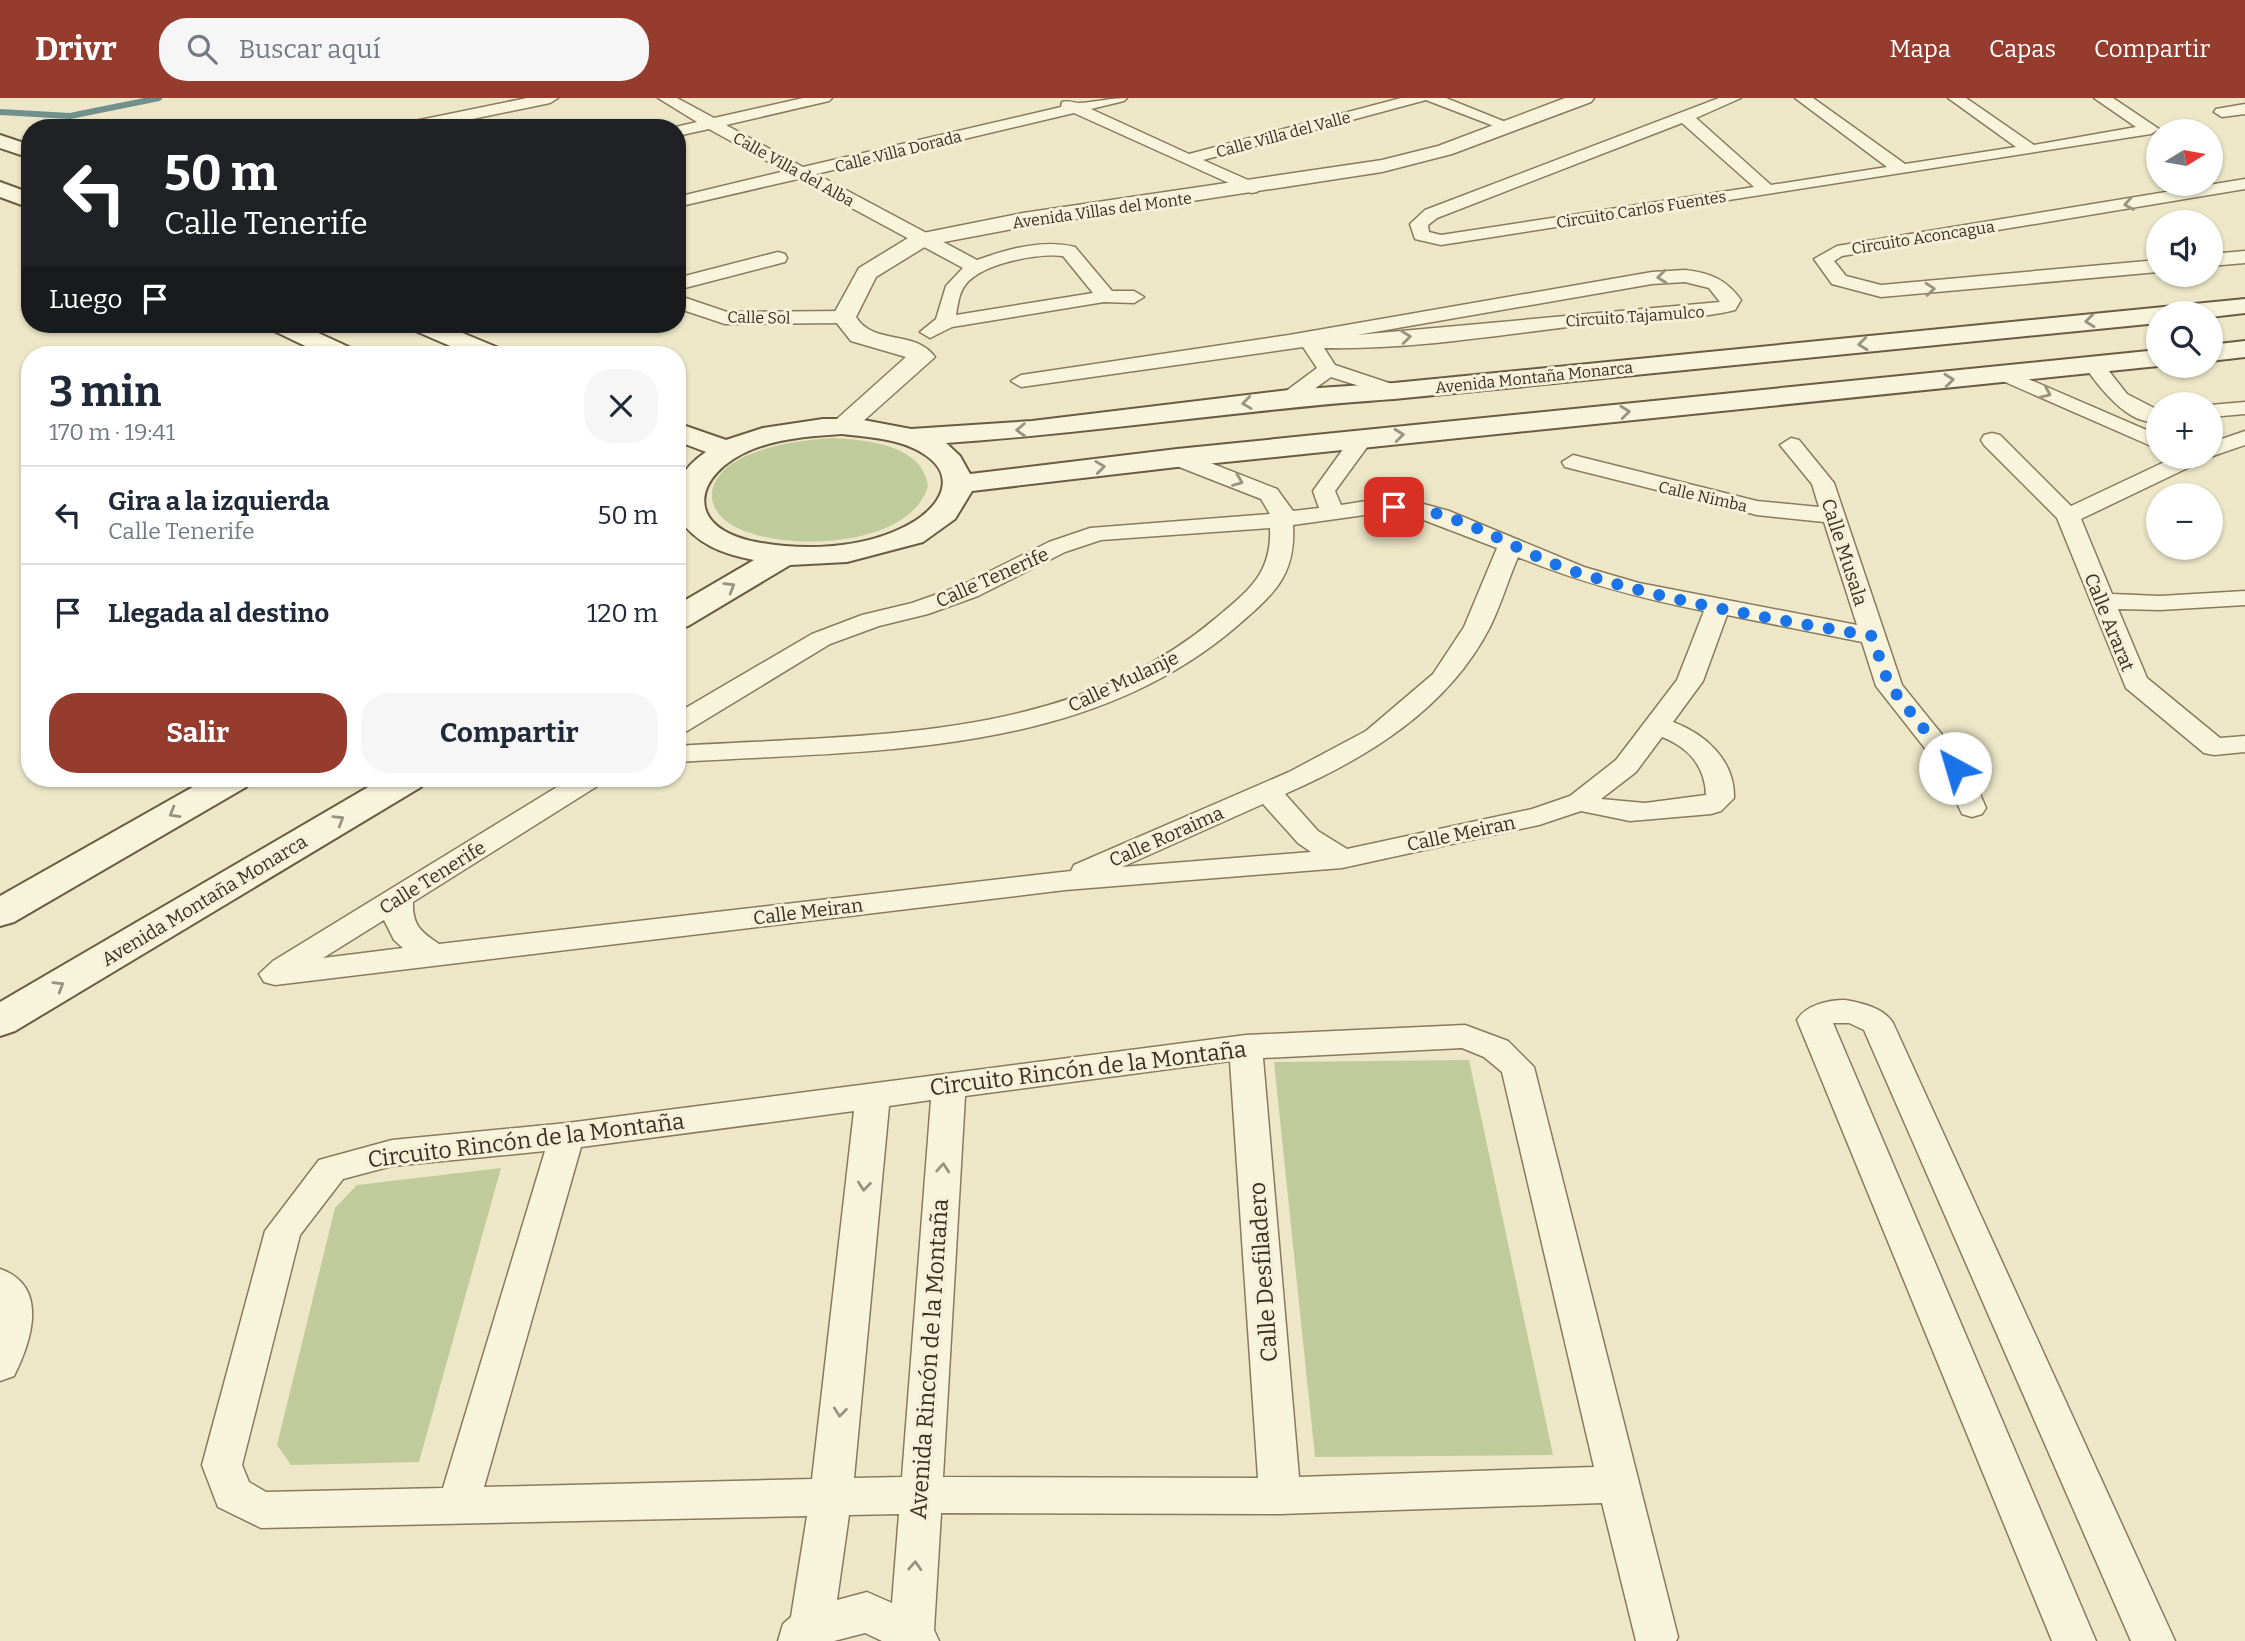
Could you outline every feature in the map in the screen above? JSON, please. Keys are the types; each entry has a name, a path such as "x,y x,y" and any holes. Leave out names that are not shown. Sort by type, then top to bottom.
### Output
{"main road":[{"path":"0,141 21,149"},
{"path":"0,189 21,197"},
{"path":"2223,308 2245,306"},
{"name":"Avenida Montaña Monarca","path":"910,437 1032,429 1289,398 1394,391 2146,316"},
{"path":"298,333 325,346"},
{"path":"441,333 471,346"},
{"path":"2223,352 2245,349"},
{"path":"959,484 1177,458 2146,359"},
{"path":"686,511 690,485 705,467 728,451 762,437 801,429 842,426 910,437 936,450 953,466 959,484 953,504 935,522 905,538 868,550 826,556 783,556 749,550 720,540 686,518"},
{"path":"686,435 728,451"},
{"path":"686,614 783,556"},
{"path":"0,913 219,787"},
{"name":"Avenida Montaña Monarca","path":"0,1021 395,787"}],"street":[{"path":"448,119 550,98"},
{"name":"Calle Villa del Alba","path":"666,98 921,240 978,268"},
{"path":"686,129 824,98"},
{"path":"1052,98 1251,188"},
{"name":"Calle Villa Dorada","path":"686,200 802,175 1119,98"},
{"name":"Calle Villa del Valle","path":"1187,159 1419,98"},
{"path":"1432,98 1504,125"},
{"name":"Avenida Villas del Monte","path":"844,317 867,273 921,240 1023,220 1251,188 1382,166 1445,150 1504,125 1584,98"},
{"name":"Circuito Carlos Fuentes","path":"1733,98 1431,214 1419,224 1421,235 1441,240 2031,150 2151,129 2102,98"},
{"path":"1803,98 1902,170"},
{"path":"1956,98 2031,150"},
{"path":"2222,112 2245,109"},
{"path":"1684,116 1767,190"},
{"name":"Circuito Aconcagua","path":"2146,267 1881,291 1839,280 1823,259 1837,251 2245,184"},
{"path":"1101,296 1103,290 1069,251 1067,245 1014,255 961,277 938,327 1093,300 1101,296 1134,298"},
{"path":"2223,259 2245,257"},
{"path":"686,282 778,258"},
{"name":"Circuito Tajamulco","path":"1021,381 1302,340 1682,275 1720,285 1731,300 1728,306 1688,314 1638,313 1369,341 1302,340"},
{"name":"Calle Sol","path":"686,304 725,318 844,317"},
{"path":"842,426 922,357 914,349 859,338 850,331 844,317"},
{"path":"1302,340 1328,369 1394,391"},
{"path":"2094,365 2120,398 2146,411"},
{"path":"1289,398 1328,369"},
{"path":"2003,374 2146,438"},
{"path":"2076,406 2120,398"},
{"path":"2116,424 2146,418"},
{"path":"2223,446 2245,438"},
{"path":"1177,458 1269,494 1297,495 1328,501 1362,439"},
{"name":"Calle Ararat","path":"1992,440 2068,516 2135,682 2214,747 2245,744"},
{"name":"Calle Musala","path":"1791,445 1823,482 1889,685 1955,768 1972,808"},
{"name":"Calle Nimba","path":"1573,462 1757,508 1836,516"},
{"path":"2068,516 2165,469"},
{"name":"Calle Mulanje","path":"686,753 902,740 1018,724 1085,703 1158,670 1199,644 1264,590 1283,551 1282,509 1269,494"},
{"name":"Calle Tenerife","path":"686,720 821,639 871,620 919,609 969,591 1057,547 1098,533 1281,520 1328,501 1409,507 1441,516 1510,546 1599,579 1717,608 1872,636"},
{"name":"Calle Roraima","path":"1065,881 1267,791 1376,737 1443,680 1478,627 1510,546"},
{"path":"2101,601 2160,603 2245,598"},
{"name":"Calle Meiran","path":"275,974 1065,881 1342,859 1539,816 1580,802 1626,766 1690,681 1717,608"},
{"path":"1580,802 1610,813 1635,813 1711,805 1720,799 1722,788 1701,750 1692,741 1656,725"},
{"name":"Calle Tenerife","path":"275,974 576,787"},
{"path":"1267,791 1308,838 1342,859"},
{"path":"398,898 396,920 404,934 433,956"},
{"path":"2074,1641 1813,1020 1824,1014 1837,1009 1855,1011 1877,1023 2153,1641"},
{"name":"Circuito Rincón de la Montaña","path":"1620,1484 1280,1496 919,1495 261,1510 233,1493 222,1465 283,1231 331,1169 392,1153 567,1136 1246,1047 1465,1036 1496,1049 1517,1067 1620,1484 1656,1637"},
{"name":"Calle Desfiladero","path":"1246,1047 1280,1496"},
{"name":"Avenida Rincón de la Montaña","path":"914,1637 919,1495 949,1085"},
{"path":"803,1634 831,1499 873,1094"},
{"path":"458,1505 567,1136"},
{"path":"0,1284 9,1291 17,1323 3,1352"},
{"path":"803,1634 867,1612 914,1637"}],"green space":[{"path":"833,438 861,440 891,447 916,461 924,472 928,486 916,507 896,523 870,533 841,540 810,542 780,540 753,534 732,525 717,511 712,491 718,477 730,465 763,449"},
{"path":"1469,1060 1553,1455 1315,1457 1274,1062"},
{"path":"501,1168 419,1462 291,1465 277,1445 335,1208 357,1185"}],"waterway":[{"path":"0,112 70,116 159,98"}],"route":[{"path":"1394,507 1409,507 1441,516 1575,572 1635,590 1872,636 1889,685 1955,768"}]}
